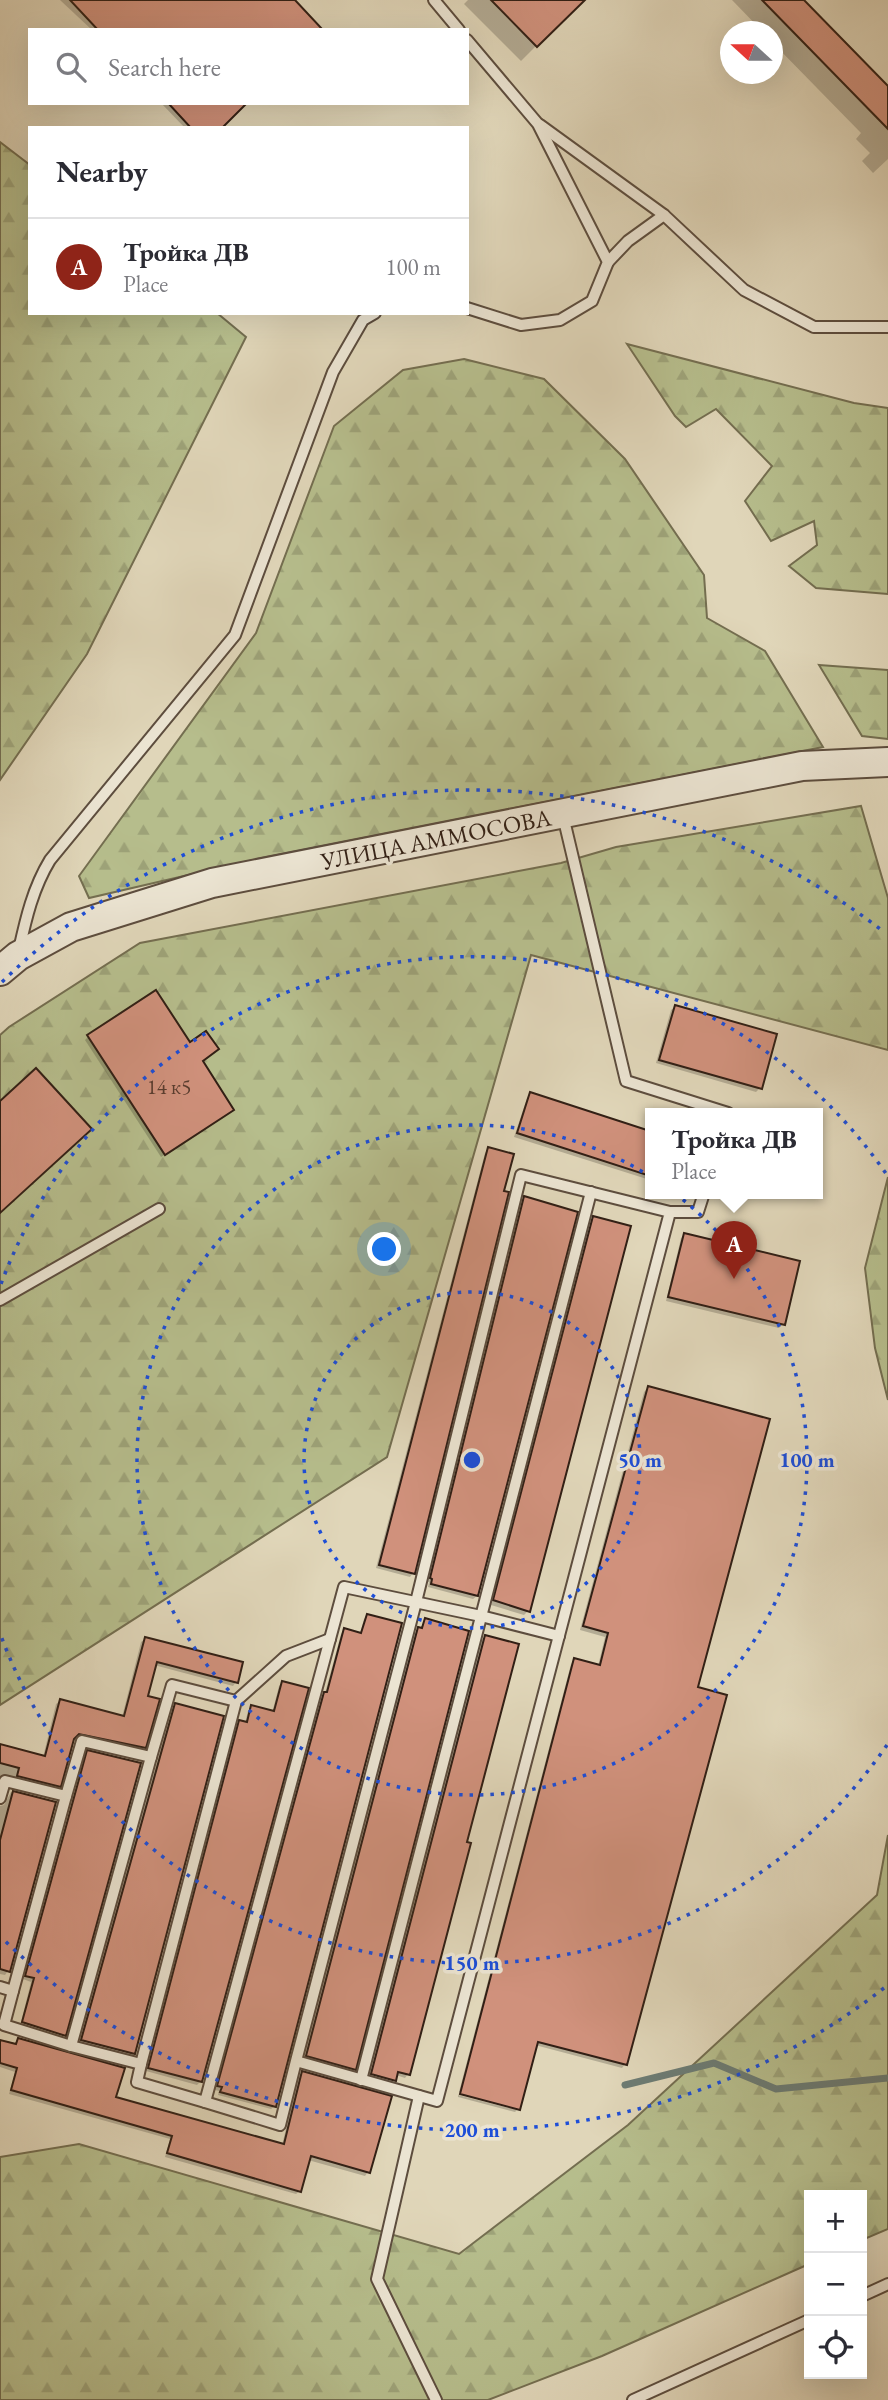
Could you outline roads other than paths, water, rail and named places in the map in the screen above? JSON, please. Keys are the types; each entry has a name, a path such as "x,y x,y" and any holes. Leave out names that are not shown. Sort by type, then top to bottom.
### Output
{"street":[{"name":"УЛИЦА АММОСОВА","path":"9,964 71,927 212,883 802,766 888,762"}],"lane":[{"path":"433,0 456,28"},
{"path":"469,42 538,124 608,262"},
{"path":"538,124 664,215 744,290 814,327 888,327"},
{"path":"469,309 521,325 560,320 592,301 608,262 628,241 664,215"},
{"path":"9,964 41,875 50,860 235,635 333,372 363,320 372,315"},
{"path":"562,813 626,1081 712,1108"},
{"path":"330,1639 286,1656 236,1701 137,2082 280,2124 416,1602 522,1175 670,1212 698,1212 702,1199"},
{"path":"361,2080 591,1192"},
{"path":"0,1300 159,1209"},
{"path":"296,2061 437,2101 670,1212"},
{"path":"205,2102 344,1587 481,1616 559,1636"},
{"path":"71,2046 172,1685 236,1701"},
{"path":"141,2064 2,2025 82,1741 151,1757"},
{"path":"0,1798 5,1781 66,1796"},
{"path":"0,1987 13,1991"},
{"path":"419,2096 377,2279 436,2400"},
{"path":"867,2294 888,2284"},
{"path":"633,2400 804,2322"}],"waterway":[{"path":"625,2085 714,2063 776,2089 888,2078"}],"place":[{"name":"Тройка ДВ","path":"734,1279"}]}
